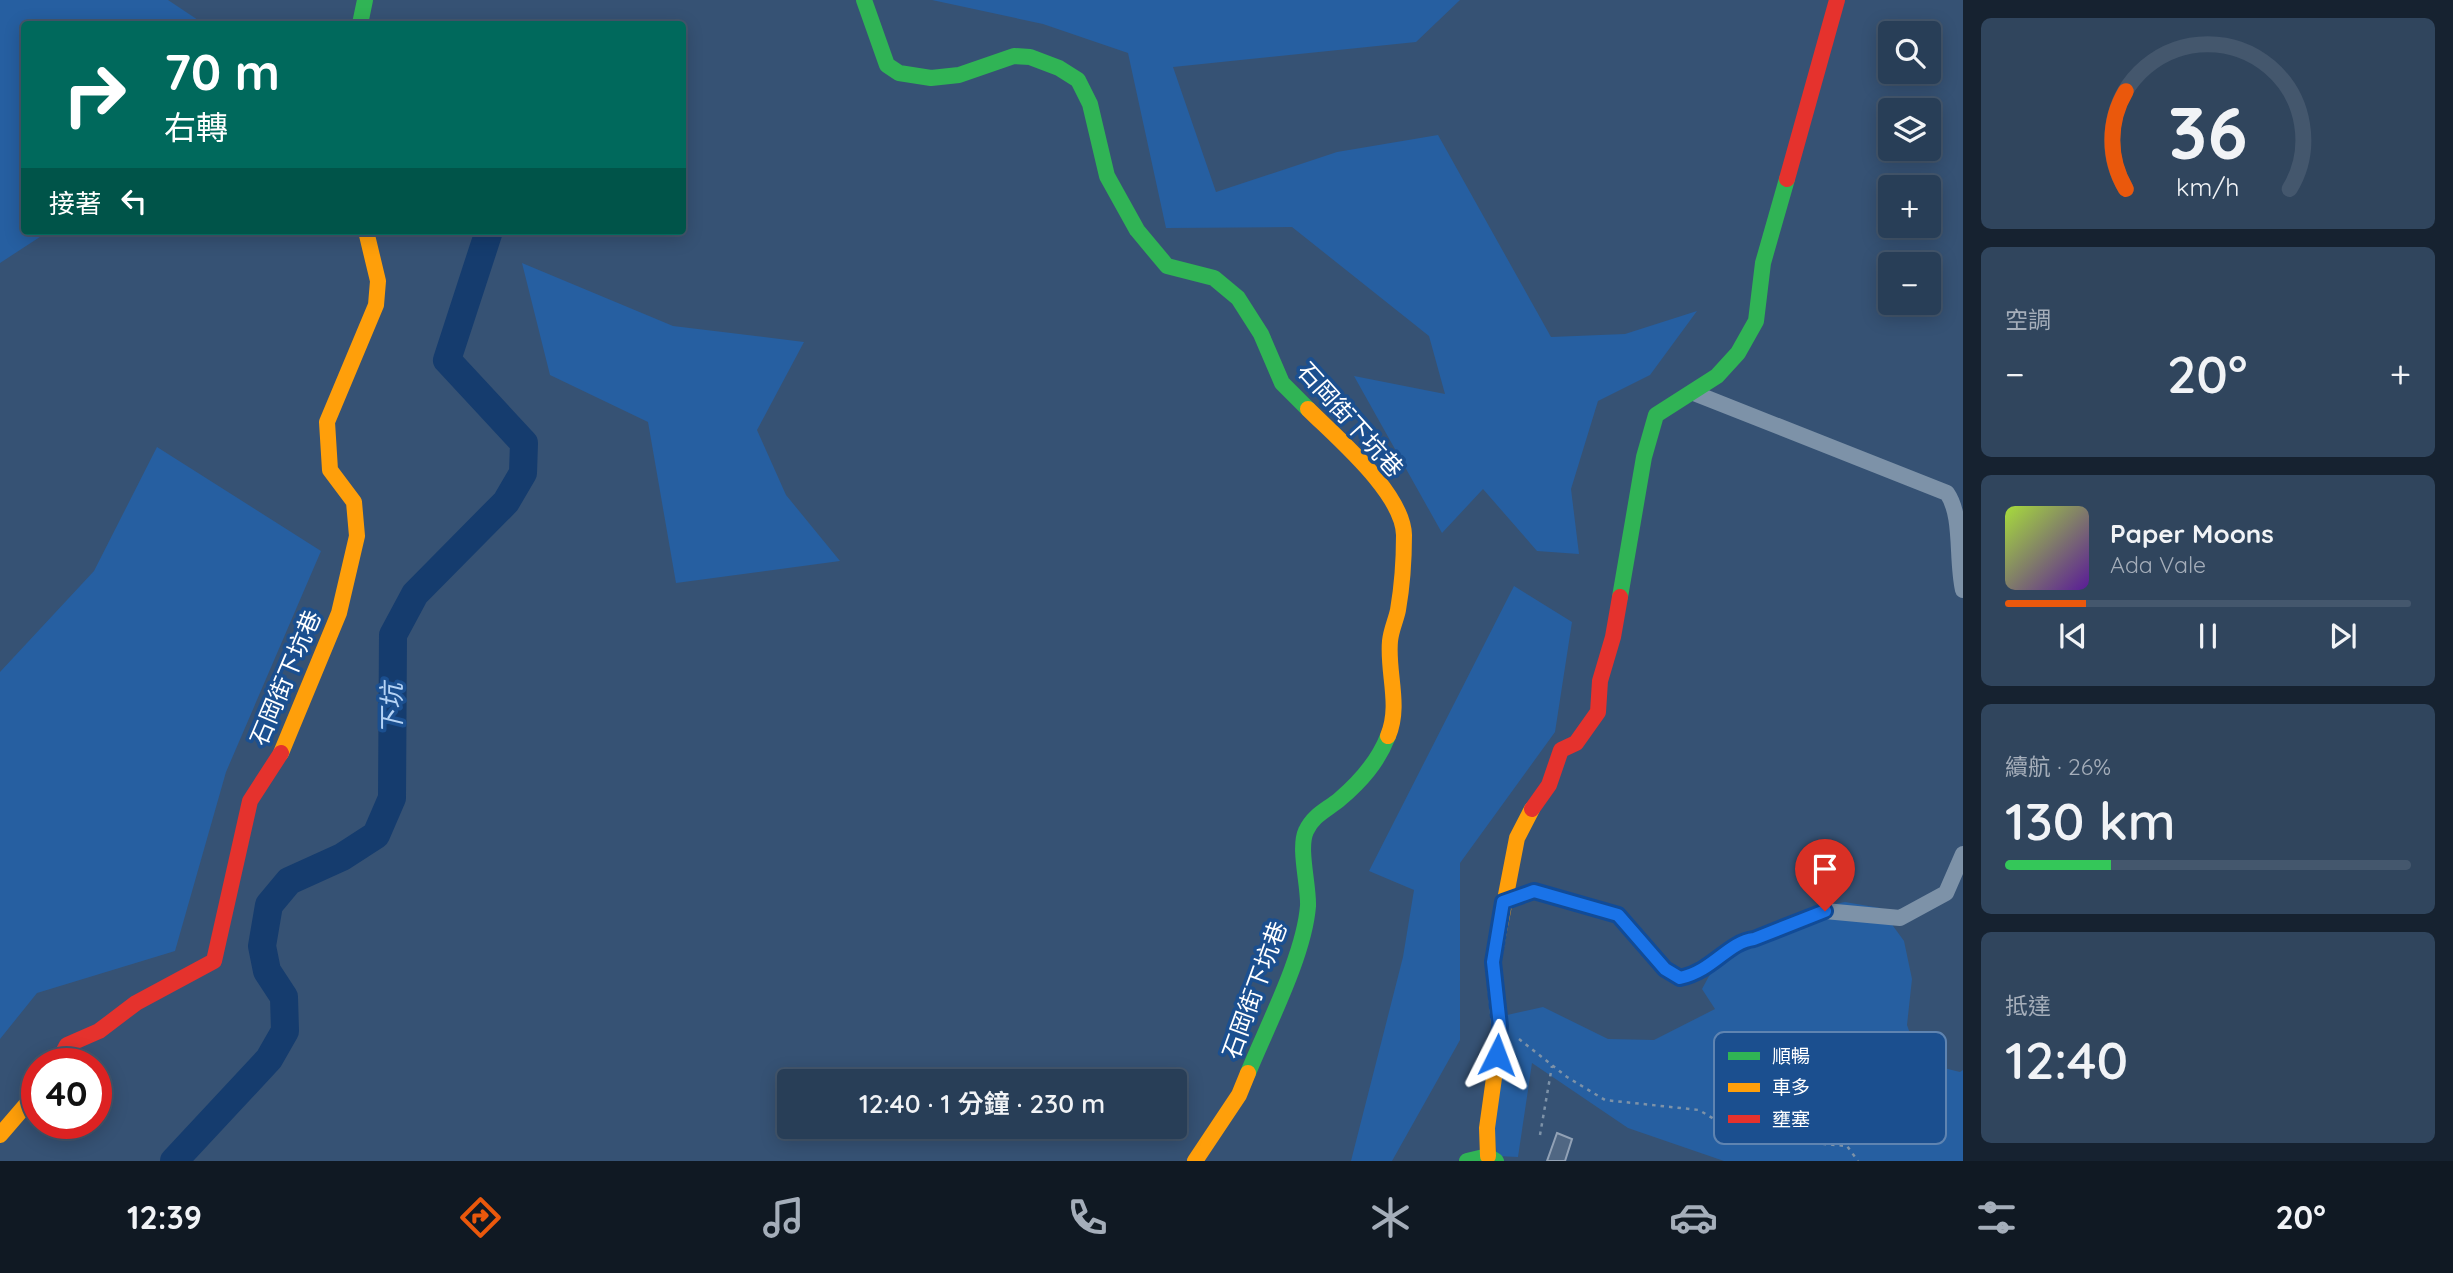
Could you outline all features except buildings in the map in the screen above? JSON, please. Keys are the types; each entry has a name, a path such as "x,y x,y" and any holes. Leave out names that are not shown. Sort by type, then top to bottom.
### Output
{"street":[{"path":"361,21 365,0"},
{"name":"石岡街下坑巷","path":"864,0 887,65 899,73 932,78 959,75 984,65 1022,57 1059,68 1079,80 1090,104 1107,176 1137,230 1167,266 1214,278 1238,298 1261,334 1282,383 1366,467 1393,503 1404,532 1398,609 1390,637 1389,663 1395,711 1391,729 1381,754 1365,775 1338,801 1314,817 1304,834 1308,907 1295,958 1239,1095 1195,1161"},
{"path":"1467,1161 1492,1158 1487,1128 1500,1026 1493,962 1517,838 1533,806 1549,785 1561,750 1576,743 1598,712 1600,681 1613,637 1644,457 1656,415 1717,376 1738,353 1756,321 1763,263 1837,0"},
{"name":"石岡街下坑巷","path":"65,1048 99,1031 136,1003 214,961 250,801 284,747 339,613 357,536 354,502 330,470 327,422 376,305 377,281 367,235"},
{"path":"1694,393 1947,493 1957,502 1962,517 1963,590"},
{"path":"1503,902 1534,891 1618,915 1665,969 1680,978 1700,974 1743,940 1754,939 1825,911 1900,918 1946,893 1963,854"},
{"path":"0,1135 21,1110"}],"path":[{"path":"1500,1026 1605,1100 1699,1110 1714,1119"},
{"path":"1540,1135 1552,1065"},
{"path":"1824,1144 1847,1146 1858,1161"}],"shaded area":[{"path":"0,0 168,0 200,21 21,21 21,235 43,235 0,263"},
{"path":"932,0 1460,0 1416,42 1173,67 1216,192 1337,152 1438,135 1551,337 1625,334 1697,311 1650,375 1598,401 1571,489 1579,554 1537,551 1483,489 1442,533 1354,376 1445,394 1429,336 1292,227 1166,228 1128,53 1043,24"},
{"path":"522,263 673,326 804,342 757,430 786,495 840,561 676,583 648,422 550,375"},
{"path":"157,447 321,551 226,772 175,951 37,993 0,1039 0,672 94,571"},
{"path":"1514,586 1572,622 1555,732 1460,863 1460,1040 1392,1161 1351,1161 1403,957 1414,890 1369,871"},
{"path":"1845,902 1880,908 1904,941 1912,979 1907,1025 1909,1032 1714,1032 1714,1144 1946,1144 1946,1068 1960,1072 1963,1070 1963,1161 1724,1161 1628,1128 1532,1063 1518,1157 1497,1156 1494,1129 1507,1015 1543,1007 1608,1039 1654,1040 1715,1009 1702,989 1721,954 1771,932 1805,910"}],"waterway":[{"name":"下坑","path":"174,1161 269,1059 285,1031 284,997 267,971 262,946 269,905 289,881 342,857 376,835 392,798 393,635 415,594 506,502 523,473 524,443 447,360 488,235"}],"traffic: fast":[{"path":"361,21 365,0"},
{"path":"864,0 887,65 899,73 931,78 959,75 1014,56 1030,57 1059,68 1078,80 1090,104 1107,176 1137,230 1167,266 1214,278 1238,298 1261,334 1282,383 1308,409"},
{"path":"1620,597 1644,457 1656,415 1717,376 1738,353 1756,321 1763,263 1787,179"},
{"path":"1248,1073 1300,947 1308,906 1303,857 1306,831 1316,817 1362,778 1374,763 1388,736"},
{"path":"1467,1161 1488,1156 1496,1161"}],"traffic: slow":[{"path":"281,753 339,613 357,536 354,502 330,470 327,422 376,305 378,281 367,235"},
{"path":"1308,409 1381,484 1401,519 1404,535 1403,563 1401,592 1390,641 1394,701 1388,736"},
{"path":"1488,1156 1487,1128 1500,1035 1493,962 1517,838 1532,809"},
{"path":"1195,1161 1239,1095 1248,1073"},
{"path":"0,1135 21,1111"}],"traffic: jam":[{"path":"1787,179 1837,0"},
{"path":"1532,809 1549,785 1561,750 1576,743 1598,712 1600,681 1613,637 1620,597"},
{"path":"65,1048 99,1031 136,1003 214,961 250,801 281,753"}],"route":[{"path":"1497,1055 1500,1026 1493,962 1503,902 1534,891 1618,915 1665,969 1680,978 1700,974 1743,940 1754,939 1825,911"}]}
